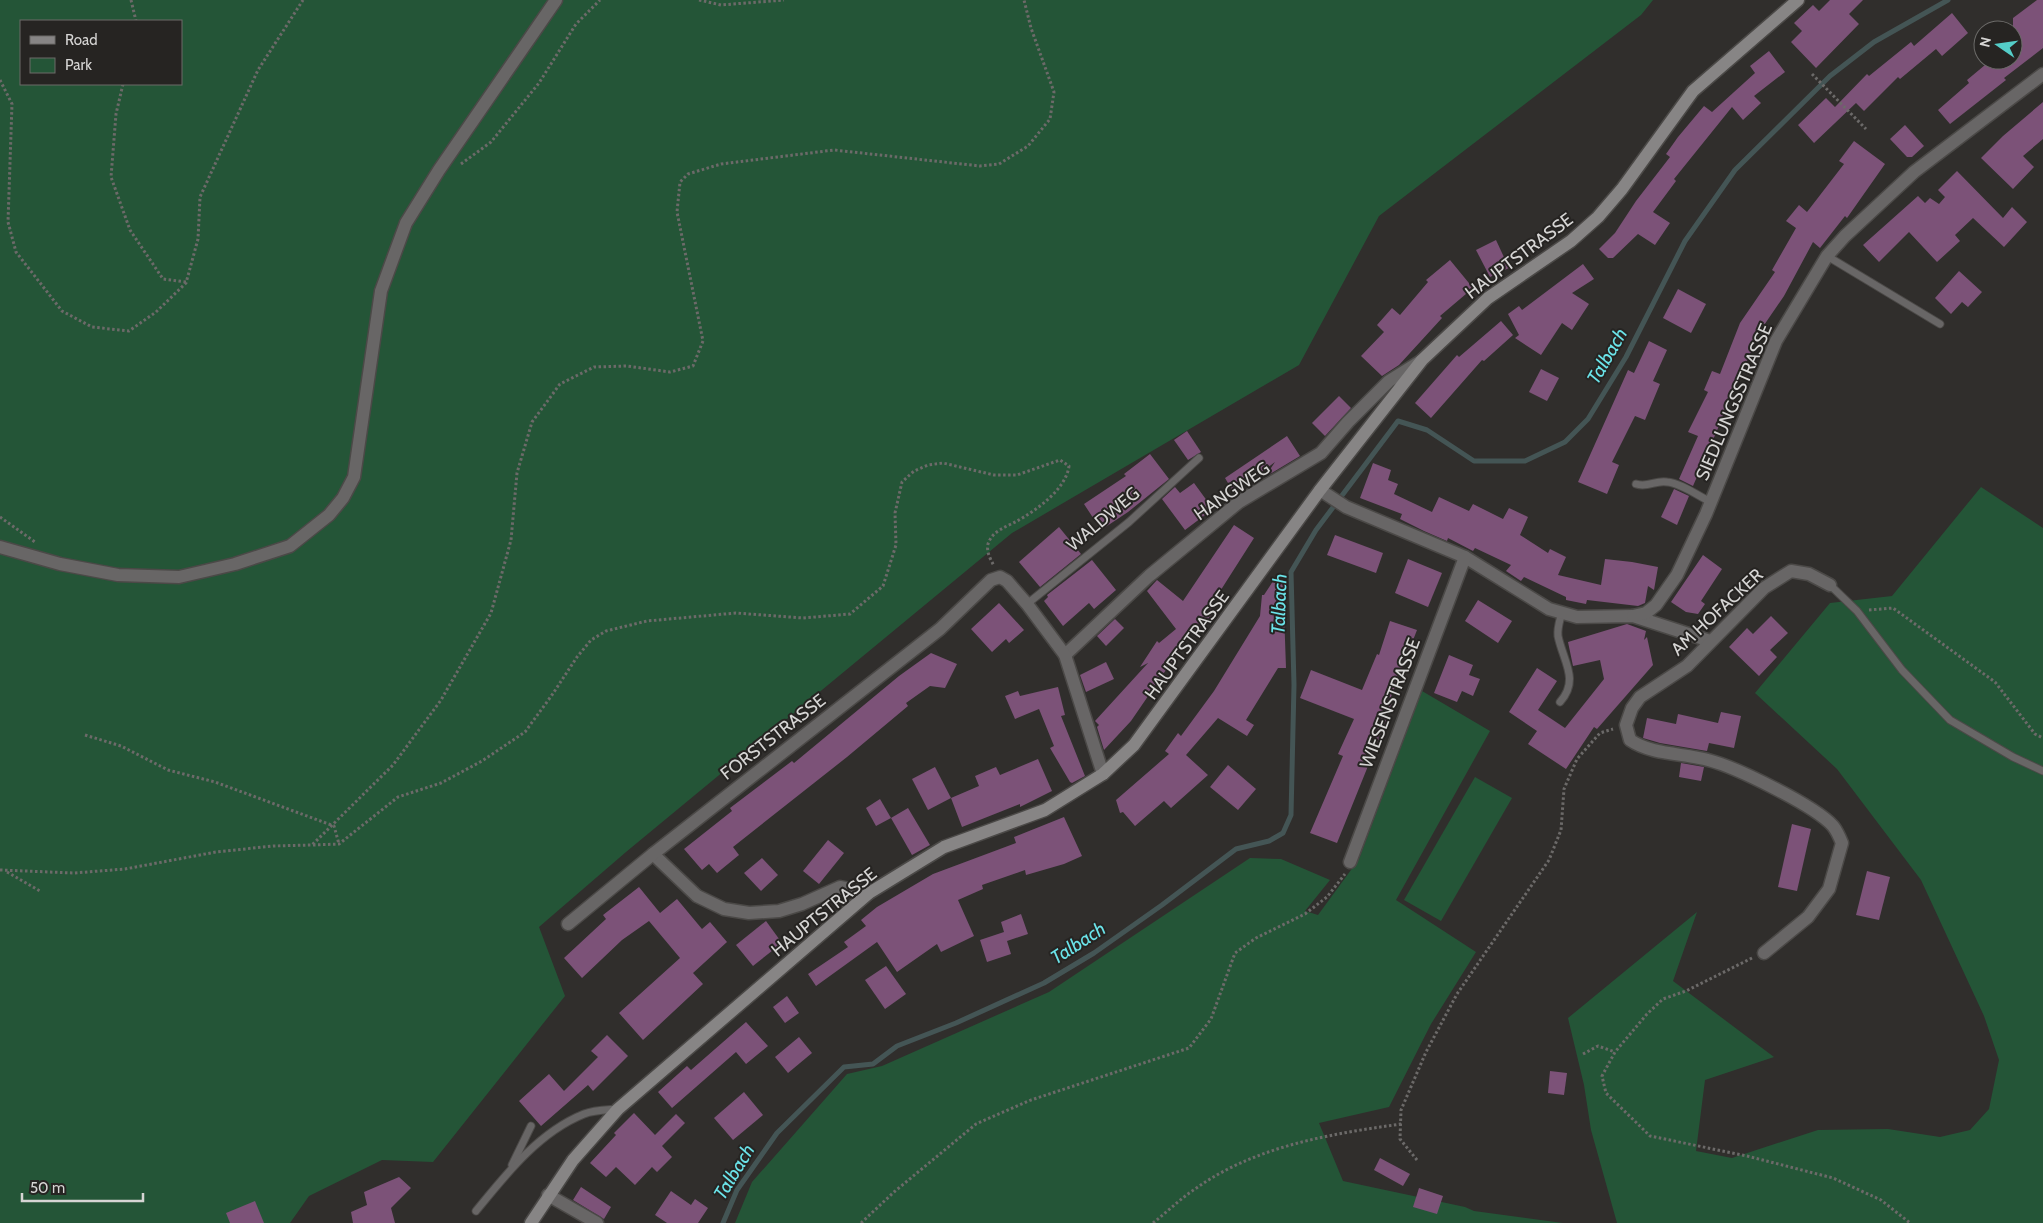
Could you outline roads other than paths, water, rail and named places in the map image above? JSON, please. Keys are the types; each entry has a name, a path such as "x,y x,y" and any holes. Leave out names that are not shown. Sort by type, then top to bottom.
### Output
{"main road":[{"name":"HAUPTSTRASSE","path":"531,1223 573,1160 618,1109 869,893 944,847 1045,810 1103,774 1134,745 1147,730 1320,490 1422,360 1488,298 1571,241 1598,217 1622,189 1693,91 1798,0"}],"street":[{"path":"0,547 60,564 118,576 179,577 236,564 290,546 329,515 343,498 354,477 381,291 406,223 439,170 556,0"},
{"name":"SIEDLUNGSSTRASSE","path":"1633,616 1646,613 1662,597 1677,575 1711,502 1776,341 1827,256 1845,236 1914,172 2043,74"},
{"name":"HANGWEG","path":"1065,656 1149,576 1239,502 1322,453 1348,422 1389,381 1422,360"},
{"path":"1320,490 1346,507 1465,557 1547,608 1577,617 1633,616 1710,641"},
{"name":"WIESENSTRASSE","path":"1350,862 1465,557"},
{"name":"AM HOFACKER","path":"1764,953 1808,917 1828,889 1842,843 1834,827 1814,811 1734,769 1708,760 1640,747 1630,740 1626,725 1632,708 1640,697 1687,666 1764,588 1791,571 1809,574 1830,584"},
{"name":"FORSTSTRASSE","path":"568,924 653,854 940,629 992,580 1000,577 1007,581 1027,604"},
{"path":"1027,604 1065,656 1103,774"},
{"path":"653,854 697,896 724,909 749,913 779,911 802,904 840,887 869,893"},
{"path":"548,1195 596,1223"}],"lane":[{"path":"1827,256 1940,324"},
{"name":"WALDWEG","path":"1027,604 1129,522 1199,458"},
{"path":"1636,484 1644,486 1661,481 1670,482 1711,502"},
{"path":"1830,584 1857,610 1902,670 1950,720 2013,757 2043,771"},
{"path":"1560,702 1569,692 1570,681 1558,636 1562,612"},
{"path":"476,1211 509,1170 545,1138 585,1114 618,1109"},
{"path":"509,1170 531,1126"}],"waterway":[{"name":"Talbach","path":"723,1223 737,1190 777,1133 844,1067 873,1064 897,1046 956,1023 1044,983 1094,953 1236,849 1269,841 1283,833 1291,815 1294,685 1291,572 1316,530 1398,421 1427,430 1474,461 1525,461 1565,442 1588,419 1626,357 1685,241 1735,170 1830,76 1874,42 1948,0"}]}
